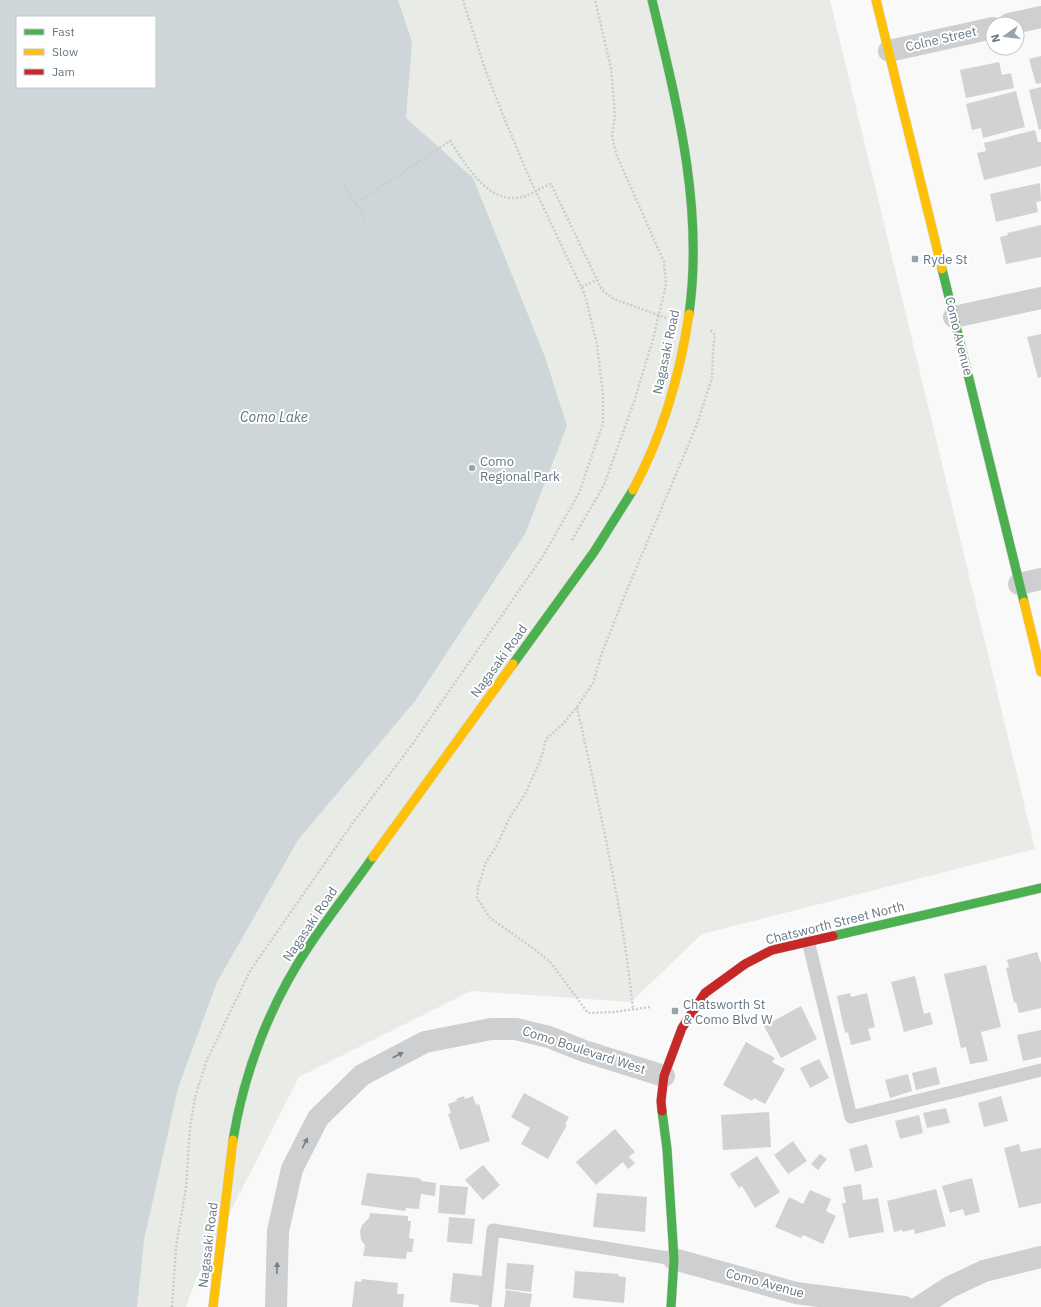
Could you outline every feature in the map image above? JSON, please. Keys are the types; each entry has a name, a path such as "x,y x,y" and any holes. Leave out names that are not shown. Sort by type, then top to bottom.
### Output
{"street":[{"name":"Nagasaki Road","path":"213,1307 233,1141 241,1100 249,1070 273,1008 308,947 609,530 651,454 677,376 692,289 694,249 693,202 689,159 681,118 652,0"},
{"name":"Como Avenue","path":"876,0 1041,672"},
{"path":"1025,20 1041,17"},
{"name":"Colne Street","path":"889,51 985,30"},
{"path":"954,317 1041,298"},
{"path":"1019,584 1041,579"},
{"name":"Chatsworth Street North","path":"671,1307 674,1259 667,1149 661,1101 664,1076 682,1028 705,993 745,964 772,950 1041,888"},
{"name":"Como Boulevard West","path":"276,1307 278,1231 292,1169 318,1118 362,1075 425,1042 491,1029 516,1029 549,1037 584,1051 664,1076"},
{"path":"919,1307 950,1287 984,1271 1041,1257"},
{"name":"Como Avenue","path":"674,1259 796,1293 904,1307"}],"lane":[{"path":"808,941 851,1117 1041,1070"},
{"path":"485,1307 493,1230 674,1259"}],"path":[{"path":"172,1307 176,1247 186,1188 191,1113 206,1062 250,971 352,824 416,740 543,556 579,493 602,423 603,394 596,345 591,316 582,287 528,175 503,115 462,0"},
{"path":"595,0 611,68 615,115 612,137 616,156 664,262 666,284 663,300"},
{"path":"356,203 450,141 482,184 495,194 511,198 524,196 551,184 602,290 614,300 686,325 708,328 715,335 712,378 683,461 624,597 602,653 593,683 577,707 562,725 546,739 541,759 525,794 510,817 496,848 486,862 478,887 477,898 490,918 533,948 551,963 588,1013 632,1010 650,1007"},
{"path":"345,186 366,220"},
{"path":"582,287 597,280"},
{"path":"577,707 599,808 628,955 632,1010"}],"shaded area":[{"name":"Como Regional Park","path":"0,0 830,0 1035,849 702,934 631,1002 471,991 299,1077 196,1279 186,1307 0,1307"}],"water":[{"name":"Como Lake","path":"0,0 398,0 412,42 406,118 473,178 545,357 567,426 525,534 415,701 298,840 217,982 178,1088 144,1240 137,1307 0,1307"}],"building":[{"path":"1041,56 1041,83 1036,84 1029,59"},
{"path":"999,62 1002,75 1011,73 1014,88 966,98 960,70"},
{"path":"1041,87 1041,129 1039,130 1029,90"},
{"path":"1016,91 1025,127 983,138 981,128 972,130 966,104"},
{"path":"1035,130 1038,142 1041,142 1041,166 984,180 977,153 986,151 984,143"},
{"path":"1040,183 1041,201 1036,202 1038,212 996,222 990,194"},
{"path":"1041,225 1041,257 1006,264 1000,237 1008,235 1007,233"},
{"path":"1041,334 1041,377 1038,378 1027,337"},
{"path":"1037,952 1041,963 1041,1008 1019,1013 1016,1002 1014,1003 1006,968 1009,967 1007,960"},
{"path":"986,965 1001,1027 981,1032 988,1061 970,1064 966,1047 961,1048 944,974"},
{"path":"915,976 924,1014 930,1012 933,1024 904,1032 891,982"},
{"path":"850,993 851,997 867,993 875,1027 868,1029 871,1040 851,1045 848,1032 845,1033 837,996"},
{"path":"801,1006 817,1039 781,1058 764,1026"},
{"path":"1041,1030 1041,1057 1023,1061 1017,1035"},
{"path":"746,1042 775,1058 772,1062 785,1069 765,1104 754,1098 752,1101 723,1085"},
{"path":"819,1059 829,1078 810,1088 800,1068"},
{"path":"936,1067 940,1084 916,1090 912,1073"},
{"path":"908,1074 912,1091 890,1098 885,1080"},
{"path":"524,1093 569,1117 565,1124 567,1125 548,1159 521,1144 530,1128 511,1117"},
{"path":"464,1096 465,1099 473,1096 476,1105 479,1104 490,1141 460,1150 448,1114 451,1113 448,1104 457,1101 456,1099"},
{"path":"1001,1096 1008,1121 984,1127 978,1103"},
{"path":"946,1108 950,1123 927,1128 923,1113"},
{"path":"769,1112 771,1147 723,1150 721,1115"},
{"path":"919,1115 923,1133 900,1139 895,1121"},
{"path":"615,1129 635,1152 629,1157 635,1163 628,1169 623,1162 596,1185 576,1162"},
{"path":"793,1141 807,1161 788,1174 774,1155"},
{"path":"867,1144 873,1167 855,1172 849,1149"},
{"path":"1019,1144 1021,1152 1041,1148 1041,1203 1019,1208 1004,1148"},
{"path":"820,1154 827,1159 818,1170 811,1164"},
{"path":"757,1156 780,1192 755,1208 742,1186 739,1188 730,1174"},
{"path":"483,1165 500,1185 483,1200 465,1180"},
{"path":"367,1173 419,1178 422,1181 436,1183 435,1196 421,1194 419,1209 406,1208 405,1211 361,1205"},
{"path":"972,1178 980,1212 965,1216 963,1209 950,1213 942,1186"},
{"path":"861,1184 863,1200 878,1198 884,1232 849,1238 842,1203 846,1203 843,1187"},
{"path":"440,1185 468,1187 465,1215 438,1213"},
{"path":"936,1189 946,1226 915,1234 914,1229 903,1232 902,1230 894,1232 887,1201"},
{"path":"810,1190 831,1199 826,1211 836,1216 823,1244 803,1235 801,1238 775,1227 789,1197 803,1204"},
{"path":"597,1193 647,1197 645,1232 593,1227"},
{"path":"370,1213 408,1216 408,1221 411,1221 409,1238 414,1239 412,1252 407,1252 406,1259 363,1256 365,1245 361,1240 360,1231 362,1225 369,1218"},
{"path":"449,1217 475,1219 472,1244 447,1242"},
{"path":"507,1263 534,1265 531,1292 505,1289"},
{"path":"575,1271 619,1274 618,1276 626,1277 624,1303 573,1298"},
{"path":"453,1273 482,1276 479,1305 450,1302"},
{"path":"362,1279 398,1283 397,1294 404,1294 403,1307 352,1307 355,1281 361,1282"},
{"path":"506,1290 532,1294 530,1307 504,1307"}],"traffic: fast":[{"path":"652,0 679,117 686,156 693,234 693,274 689,314"},
{"path":"942,269 1024,602"},
{"path":"513,664 594,552 633,490"},
{"path":"233,1140 244,1089 260,1039 282,991 309,946 373,857"},
{"path":"833,936 1041,888"},
{"path":"662,1111 667,1149 674,1259 671,1307"}],"traffic: slow":[{"path":"876,0 942,269"},
{"path":"633,490 653,448 661,427 681,360 689,314"},
{"path":"1024,602 1041,672"},
{"path":"373,857 513,664"},
{"path":"213,1307 233,1140"}],"traffic: jam":[{"path":"662,1111 661,1101 664,1076 682,1028 705,993 745,964 772,950 833,936"}],"place":[{"name":"Ryde St","path":"915,259"},
{"name":"Como Regional Park","path":"472,468"},
{"name":"Chatsworth St & Como Blvd W","path":"675,1011"}]}
